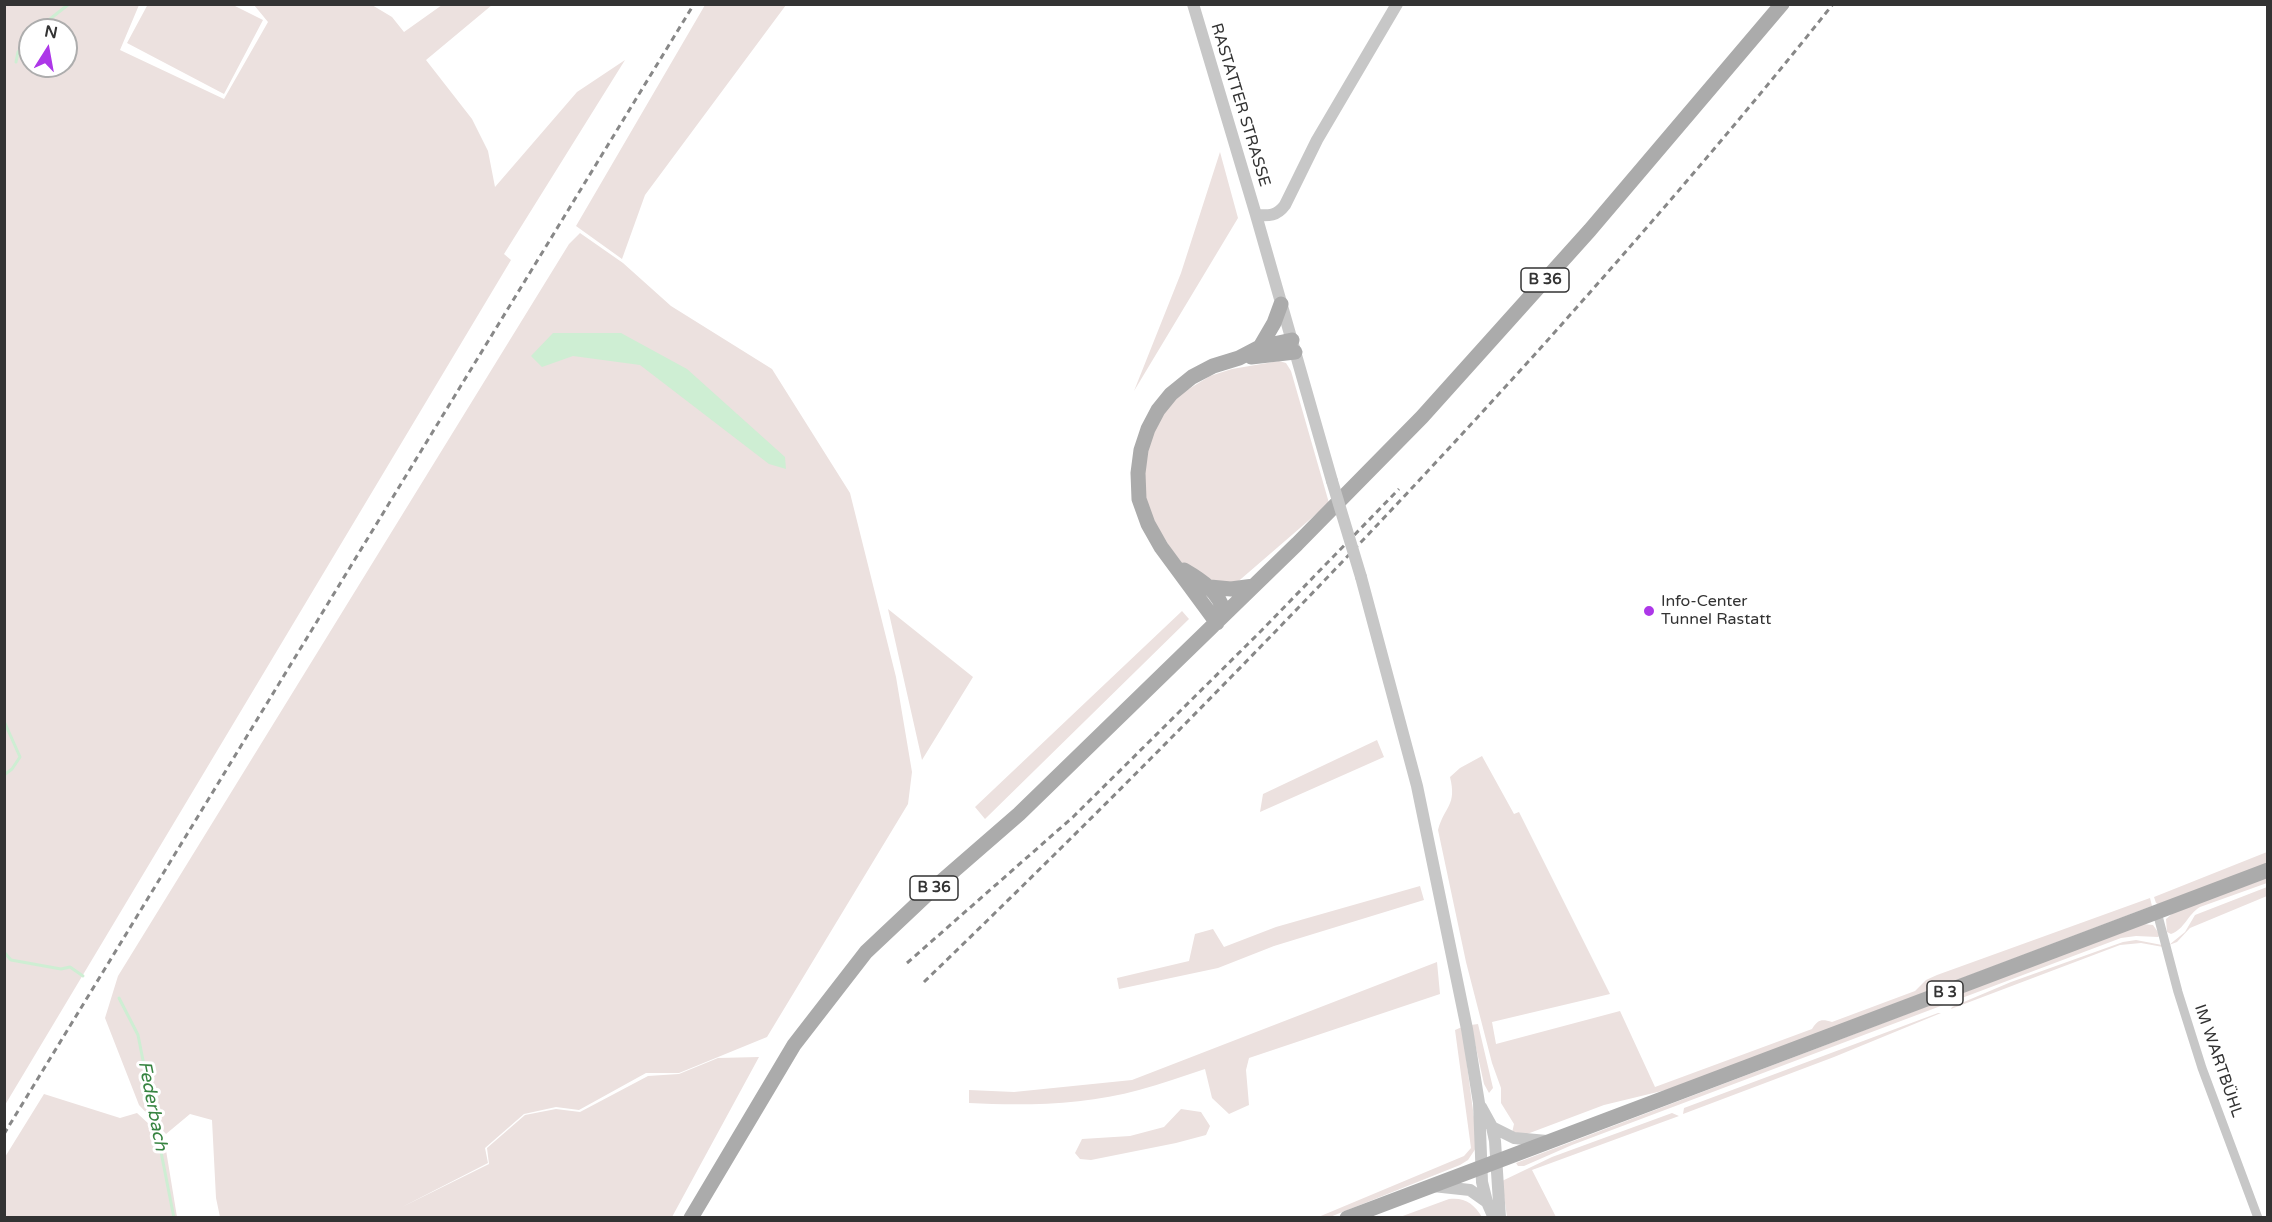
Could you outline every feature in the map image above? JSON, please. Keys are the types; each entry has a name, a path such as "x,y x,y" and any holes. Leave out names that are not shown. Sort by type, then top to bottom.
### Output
{"main road":[{"name":"B 36","path":"692,1218 794,1045 866,952 935,887 1019,814 1221,619 1422,417 1590,230 1782,4"},
{"path":"1239,358 1260,346 1274,323 1281,304"},
{"path":"1260,346 1294,346"},
{"path":"1221,619 1161,547 1148,524 1139,499 1138,473 1141,450 1158,410 1171,394 1192,376 1213,366 1239,358 1294,346"},
{"path":"1176,566 1210,587 1218,596 1221,619"},
{"path":"1210,587 1232,589 1254,586"},
{"name":"B 3","path":"1347,1218 2268,870"}],"street":[{"name":"RASTATTER STRASSE","path":"1193,4 1294,346 1417,786 1467,1029 1479,1103"},
{"path":"1256,215 1289,197 1317,140 1397,4"},
{"name":"IM WARTBÜHL","path":"2157,912 2178,992 2202,1068 2258,1218"},
{"path":"1479,1103 1492,1127 1500,1218"},
{"path":"1479,1103 1481,1166 1487,1202 1494,1218"},
{"path":"1492,1127 1514,1138 1547,1141"},
{"path":"1429,1186 1470,1190 1487,1202"}],"shaded area":[{"path":"5,4 139,5 120,50 224,99 268,22 254,5 372,5 392,17 404,32 442,5 492,5 426,60 472,119 488,151 495,187 577,92 625,60 504,254 511,260 5,1105"},
{"path":"148,4 233,5 263,20 224,94 127,43"},
{"path":"705,5 786,5 645,195 622,259 576,226"},
{"path":"1220,152 1238,218 1134,391 1181,273"},
{"path":"580,233 623,263 671,306 772,369 850,493 896,677 912,772 908,804 767,1037 679,1073 646,1073 579,1110 556,1107 524,1114 485,1148 488,1163 402,1207 489,1164 487,1148 525,1115 556,1109 580,1112 648,1076 679,1074 718,1058 759,1057 672,1217 220,1217 216,1198 212,1120 190,1114 166,1134 139,1105 105,1018 118,976 569,244"},
{"path":"553,333 621,333 687,369 785,457 786,469 769,464 640,365 573,356 542,367 531,356"},
{"path":"1279,361 1286,363 1291,371 1329,503 1234,585 1206,582 1180,563 1147,511 1143,470 1154,429 1165,411 1179,395 1210,376 1232,369"},
{"path":"888,609 973,677 922,760"},
{"path":"1182,611 1189,619 985,819 975,807"},
{"path":"1377,740 1384,757 1260,812 1263,794"},
{"path":"1482,756 1514,814 1519,812 1610,994 1492,1022 1496,1044 1620,1011 1655,1087 1812,1029 1820,1021 1832,1022 1915,991 1926,980 1937,975 2150,898 2152,906 1670,1089 1604,1105 1527,1134 1512,1133 1514,1124 1501,1103 1501,1088 1492,1063 1466,962 1438,830 1451,800 1450,777 1460,768"},
{"path":"2267,852 2267,864 2159,905 2156,903 2154,897"},
{"path":"2267,877 2267,883 2200,907 2180,929 2171,934 2167,932 2166,919 2174,912"},
{"path":"1420,886 1424,900 1274,946 1218,968 1119,989 1117,978 1189,961 1195,934 1213,929 1224,947 1276,927"},
{"path":"2267,887 2267,896 2190,928 2177,942 2169,945 2185,932 2195,915"},
{"path":"2143,924 2153,925 2160,935 2158,937 2121,938 1572,1145 1524,1166 1518,1166 1516,1163"},
{"path":"2136,940 2163,947 2141,943 2120,945 1951,1009 2011,982 2123,942"},
{"path":"1437,962 1440,994 1249,1058 1246,1070 1249,1105 1229,1114 1212,1098 1205,1069 1139,1090 1097,1099 1033,1104 969,1103 969,1090 1014,1092 1132,1080"},
{"path":"1941,1013 1834,1057 1683,1114 1684,1108"},
{"path":"1478,1024 1493,1088 1489,1093 1484,1084 1471,1025"},
{"path":"1462,1027 1476,1148 1468,1160 1330,1217 1316,1218 1464,1156 1471,1148 1455,1030"},
{"path":"44,1094 120,1118 137,1113 164,1138 177,1217 5,1217 5,1157"},
{"path":"1181,1109 1201,1112 1210,1126 1206,1135 1091,1160 1080,1159 1075,1153 1082,1139 1130,1136 1164,1127"},
{"path":"1672,1113 1679,1116 1532,1170 1556,1217 1507,1217 1502,1181 1552,1157"},
{"path":"1449,1199 1468,1202 1482,1217 1400,1217"}],"waterway":[{"path":"51,18 69,4"},
{"path":"16,62 18,52"},
{"name":"Federbach","path":"4,721 20,757 12,769 4,775"},
{"name":"Federbach","path":"4,952 11,960 61,969 70,967 83,976"},
{"name":"Federbach","path":"119,998 138,1035 174,1218"}],"railway":[{"path":"4,1134 694,4"},
{"path":"924,982 1241,667 1395,506 1546,342 1656,217 1833,4"},
{"path":"907,963 1073,817 1261,631 1399,489"}],"place":[{"name":"Info-Center Tunnel Rastatt","path":"1649,611"}]}
